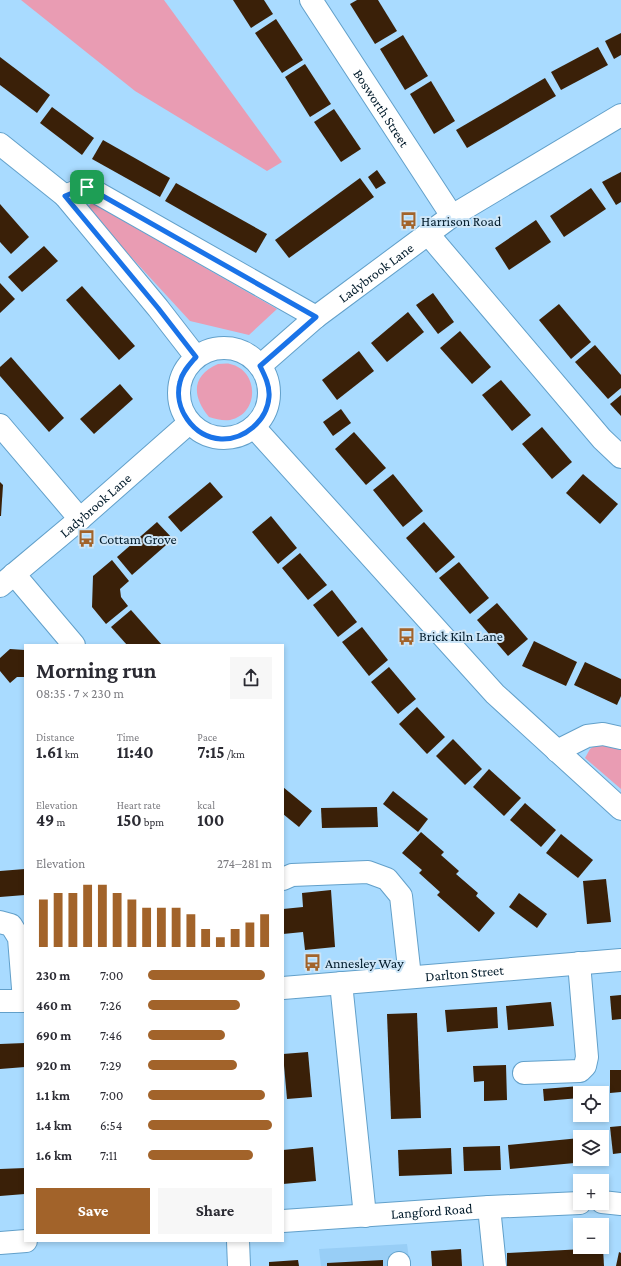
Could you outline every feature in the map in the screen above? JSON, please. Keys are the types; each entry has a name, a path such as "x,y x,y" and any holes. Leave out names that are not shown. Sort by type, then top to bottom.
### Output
{"street":[{"name":"Bosworth Street","path":"311,0 452,216"},
{"name":"Ladybrook Lane","path":"260,366 316,317 452,216 621,115"},
{"path":"0,144 65,196 158,308 196,357"},
{"path":"65,196 87,187 316,317"},
{"path":"428,234 602,439 621,457"},
{"path":"223,348 237,350 250,356 260,366 268,381 269,398 265,414 254,427 239,437 220,439 203,434 189,422 181,410 178,395 180,381 186,368 196,357 209,350 223,348"},
{"name":"Ladybrook Lane","path":"7,580 80,519 189,422"},
{"path":"0,425 80,519"},
{"path":"254,427 495,694 621,809"},
{"path":"7,580 73,644"},
{"path":"557,751 587,736 603,734 621,738"},
{"path":"284,879 292,875 368,872 387,879 401,896 410,977"},
{"path":"0,922 11,925 19,938 24,990"},
{"name":"Darlton Street","path":"284,988 621,960"},
{"path":"524,1074 580,1071 585,1066 587,1057 579,963"},
{"path":"341,983 365,1216"},
{"path":"0,1001 24,1001"},
{"name":"Langford Road","path":"284,1221 489,1207 573,1203"},
{"path":"609,1203 621,1204"},
{"path":"489,1207 494,1266"},
{"path":"0,1243 24,1241"},
{"path":"238,1242 239,1266"}],"shaded area":[{"path":"21,0 164,0 282,162 267,171 135,91"},
{"path":"92,203 277,309 249,335 190,321 86,208"},
{"path":"218,364 229,364 240,368 246,374 251,383 251,401 247,410 240,416 230,420 209,417 199,402 197,394 197,387 203,374"},
{"path":"600,742 612,744 621,749 621,789 585,758 590,749"},
{"path":"407,1244 410,1266 321,1266 319,1249"}],"building":[{"path":"233,0 264,0 273,14 251,28"},
{"path":"357,0 378,0 397,31 375,44 350,4"},
{"path":"276,19 303,60 282,73 255,33"},
{"path":"621,33 621,55 614,59 605,41"},
{"path":"403,35 428,76 405,90 380,49"},
{"path":"598,47 608,65 561,90 551,72"},
{"path":"0,57 50,95 37,113 0,85"},
{"path":"305,64 331,104 310,117 285,77"},
{"path":"545,78 556,96 467,148 456,130"},
{"path":"431,81 455,121 434,134 410,94"},
{"path":"52,107 94,138 82,155 40,123"},
{"path":"334,109 361,149 341,162 314,122"},
{"path":"103,140 170,178 160,197 92,159"},
{"path":"377,170 386,183 376,189 368,177"},
{"path":"621,172 621,202 616,205 602,182"},
{"path":"360,178 374,197 289,258 275,240"},
{"path":"176,183 267,234 256,253 165,201"},
{"path":"591,188 606,209 564,237 550,216"},
{"path":"0,204 29,237 11,254 0,242"},
{"path":"536,220 551,242 509,270 495,248"},
{"path":"44,246 58,261 22,292 8,277"},
{"path":"0,283 15,299 0,313"},
{"path":"82,286 135,346 119,360 66,300"},
{"path":"433,293 454,322 438,334 416,305"},
{"path":"559,304 591,342 571,359 539,320"},
{"path":"408,312 424,332 387,362 371,343"},
{"path":"460,331 491,367 472,384 440,348"},
{"path":"595,345 621,375 621,388 608,399 575,362"},
{"path":"359,351 374,371 337,400 322,380"},
{"path":"11,357 64,418 49,432 0,376 0,367"},
{"path":"501,380 531,415 512,431 482,395"},
{"path":"120,384 133,399 94,434 80,419"},
{"path":"621,395 621,416 610,404"},
{"path":"341,409 351,423 333,436 323,422"},
{"path":"542,427 572,462 552,479 522,444"},
{"path":"354,432 386,468 366,485 335,449"},
{"path":"393,474 423,511 403,527 373,490"},
{"path":"583,474 618,504 600,524 566,493"},
{"path":"0,482 3,485 1,516 0,516"},
{"path":"210,482 223,497 181,532 168,517"},
{"path":"271,516 297,548 278,564 252,532"},
{"path":"157,522 173,539 132,575 117,557"},
{"path":"424,522 455,557 436,573 406,538"},
{"path":"300,553 327,585 308,600 282,568"},
{"path":"112,560 129,581 120,589 121,597 128,606 106,624 92,607 93,576"},
{"path":"459,562 489,598 470,614 439,578"},
{"path":"332,590 357,622 338,637 313,605"},
{"path":"497,603 528,639 508,656 477,620"},
{"path":"131,610 161,644 126,644 111,627"},
{"path":"362,627 388,660 369,676 342,642"},
{"path":"534,641 577,662 566,686 522,666"},
{"path":"10,649 24,650 24,677 17,677 10,683 0,671 0,658"},
{"path":"585,662 621,679 621,696 617,705 574,685"},
{"path":"389,667 416,699 398,714 371,682"},
{"path":"417,707 445,737 427,754 399,724"},
{"path":"453,739 482,769 465,785 436,756"},
{"path":"489,769 521,798 504,816 473,787"},
{"path":"284,788 312,811 299,827 284,815"},
{"path":"393,791 428,819 418,832 383,804"},
{"path":"525,803 556,830 541,847 510,820"},
{"path":"377,807 378,827 322,828 321,808"},
{"path":"421,832 444,852 441,855 459,871 456,874 478,893 476,896 495,913 479,932 437,895 440,892 419,873 422,870 402,853"},
{"path":"561,834 593,860 578,878 546,853"},
{"path":"24,869 24,895 0,897 0,871"},
{"path":"606,879 611,922 587,924 583,881"},
{"path":"331,890 335,947 305,950 303,932 284,934 284,909 303,907 302,893"},
{"path":"519,893 547,914 537,928 509,907"},
{"path":"621,995 621,1019 612,1020 610,996"},
{"path":"551,1002 554,1026 508,1030 506,1006"},
{"path":"497,1007 498,1028 447,1032 445,1010"},
{"path":"417,1013 421,1118 391,1119 387,1014"},
{"path":"24,1043 24,1067 0,1069 0,1044"},
{"path":"308,1052 312,1097 287,1099 284,1054"},
{"path":"506,1065 507,1100 484,1101 484,1081 474,1082 473,1066"},
{"path":"610,1070 621,1070 621,1092 610,1093"},
{"path":"573,1087 573,1099 544,1101 543,1089"},
{"path":"621,1126 621,1153 613,1154 610,1127"},
{"path":"573,1139 573,1163 510,1169 508,1145"},
{"path":"500,1146 501,1170 464,1171 463,1147"},
{"path":"313,1147 316,1181 284,1184 284,1150"},
{"path":"451,1148 452,1174 399,1176 398,1150"},
{"path":"24,1168 24,1194 0,1196 0,1169"},
{"path":"461,1249 462,1266 432,1266 431,1251"},
{"path":"573,1250 573,1254 603,1254 604,1266 507,1266 507,1253"},
{"path":"619,1252 621,1253 621,1266 616,1266"},
{"path":"298,1260 299,1266 269,1266 269,1262"},
{"path":"383,1260 383,1266 327,1266 327,1263"}],"place":[{"name":"Harrison Road","path":"408,221"},
{"name":"Cottam Grove","path":"86,539"},
{"name":"Brick Kiln Lane","path":"406,636"},
{"name":"Annesley Way","path":"312,963"}],"route":[{"path":"87,187 316,317 260,366 268,381 269,398 265,414 254,427 239,437 220,439 203,434 189,422 181,410 178,395 180,381 186,368 196,357 158,308 65,196 87,187"}]}
